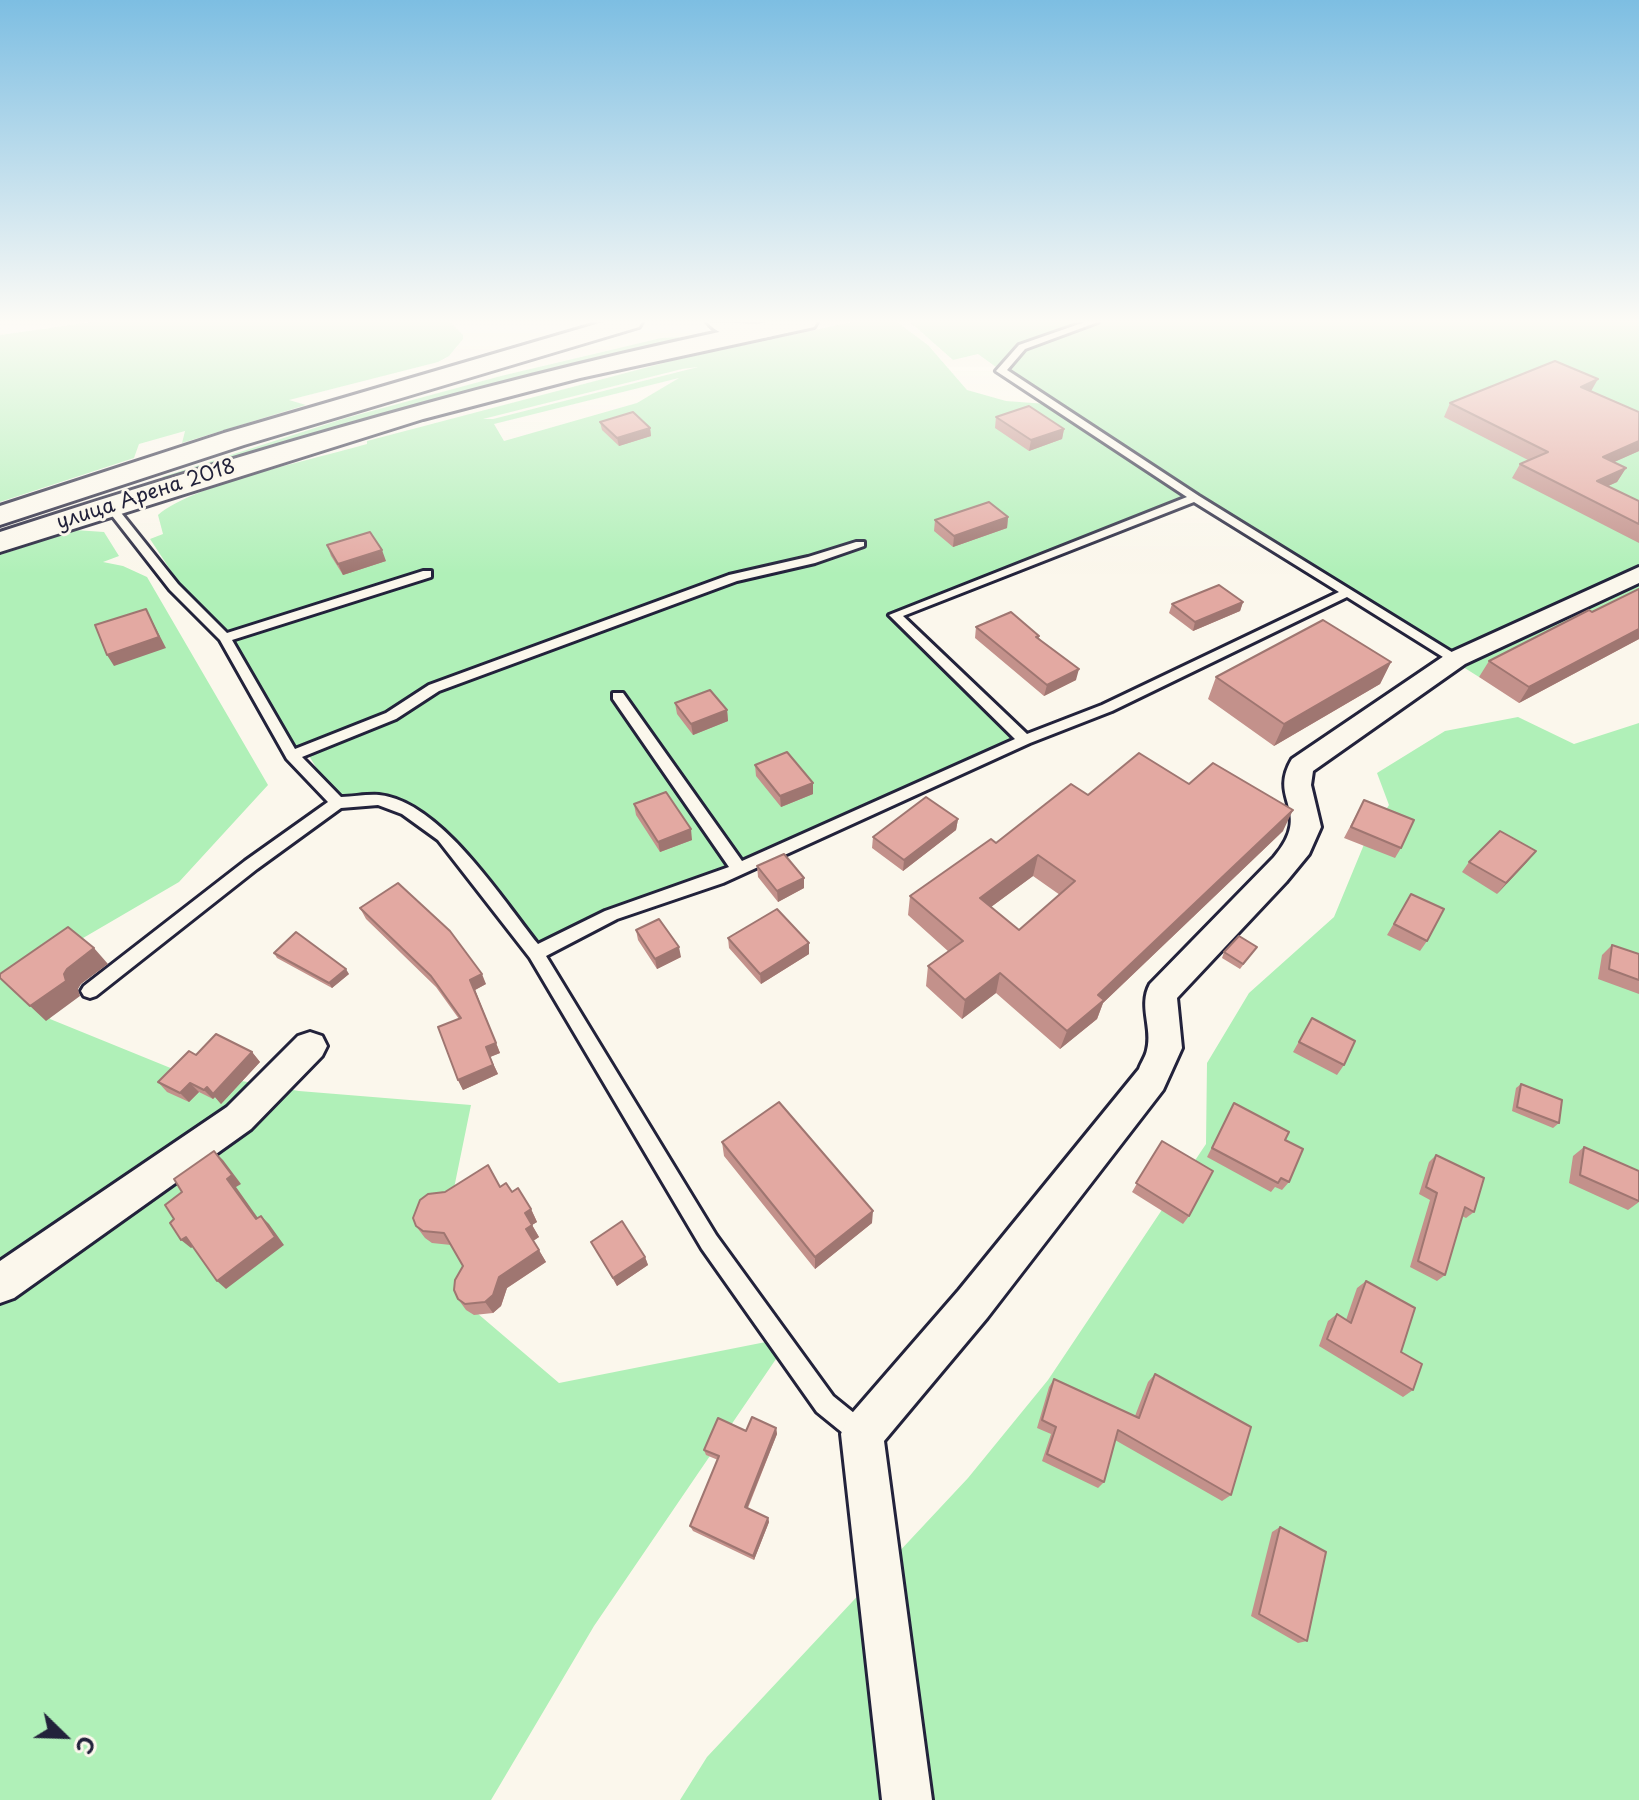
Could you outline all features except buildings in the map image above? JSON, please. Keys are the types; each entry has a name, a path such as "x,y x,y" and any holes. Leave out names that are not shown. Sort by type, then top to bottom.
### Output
{"main road":[{"path":"0,518 93,483 346,406"},
{"name":"улица Арена 2018","path":"0,542 106,497 327,419 375,406"},
{"name":"улица Арена 2018","path":"0,518 106,497 441,406"}],"street":[{"path":"907,1800 862,1434 973,1304 1151,1079 1165,1048 1161,993 1280,869 1304,836 1307,816 1298,794 1296,777 1302,766 1456,659 1639,574"},
{"path":"0,1284 239,1118 310,1046"}],"lane":[{"path":"1054,406 1195,498 1456,659"},
{"path":"106,497 174,587 225,638 292,756 338,803"},
{"path":"1025,740 895,615 1195,498"},
{"path":"292,756 391,716 434,688 733,578 811,560 860,544"},
{"path":"225,638 427,574"},
{"path":"536,953 611,915 739,869 1025,740 1107,708 1346,593"},
{"path":"618,696 739,869"},
{"path":"90,991 251,865 338,803 379,800 407,810 443,836 536,953 709,1242 825,1404 862,1434"}],"green space":[{"path":"0,406 303,406 182,443 185,431 139,444 134,458 0,502"},
{"path":"390,406 419,406 169,480 162,477"},
{"path":"500,406 535,406 483,419 544,406 566,406 494,424 504,441 626,406 1639,406 1639,597 1479,677 1195,498 896,615 1025,740 739,869 536,953 407,810 338,803 306,751 281,738 150,539 163,534 158,515 198,493 367,444 367,441"},
{"path":"75,530 104,532 119,556 103,562 123,566 147,577 268,785 179,882 66,948 50,1019 173,1069 299,1091 471,1105 451,1203 477,1313 559,1383 791,1337 594,1626 491,1800 0,1800 0,555"},
{"path":"1518,717 1574,744 1639,723 1639,1800 680,1800 707,1757 968,1478 1048,1380 1206,1144 1207,1063 1249,993 1334,917 1365,842 1389,805 1377,773 1445,731"}]}
